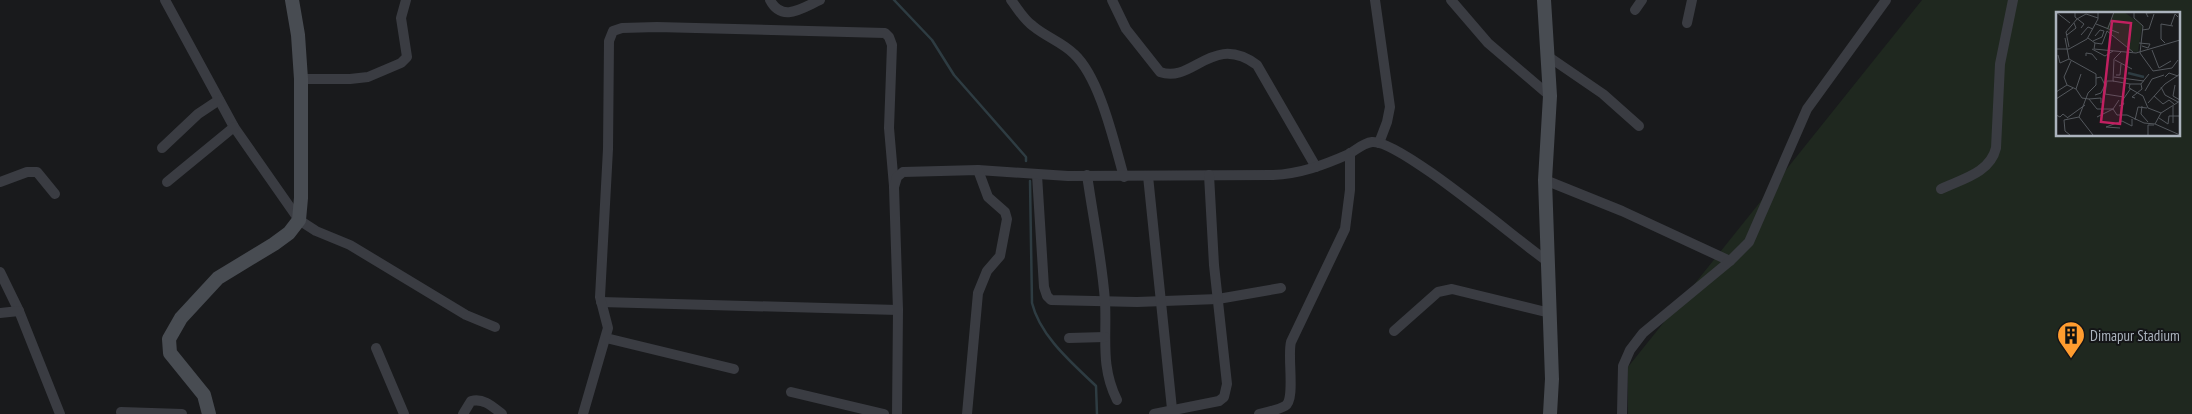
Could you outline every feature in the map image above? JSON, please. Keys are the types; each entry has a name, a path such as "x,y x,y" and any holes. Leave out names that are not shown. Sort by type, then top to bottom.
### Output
{"street":[{"path":"165,0 234,127 299,220 316,231 350,245 466,315 495,327"},
{"path":"209,414 204,396 170,353 169,339 173,329 218,278 274,244 289,233 299,220 301,198 301,79 298,35 292,0"},
{"path":"301,79 360,79 402,63 407,58 402,18 406,0"},
{"path":"770,0 775,9 781,12 793,13 820,0"},
{"path":"1011,0 1030,24 1060,41 1076,55 1086,69 1112,132 1124,176"},
{"path":"1112,0 1126,29 1160,72 1168,75 1177,73 1209,57 1227,54 1246,57 1257,65 1270,84 1316,167"},
{"path":"1375,0 1390,107 1387,122 1379,143"},
{"path":"1451,0 1488,43 1550,96"},
{"path":"1544,0 1550,96 1546,180 1552,379 1550,414"},
{"path":"1635,10 1642,0"},
{"path":"1687,23 1692,0"},
{"path":"1622,414 1623,366 1630,350 1643,333 1730,261 1749,242 1807,109 1886,0"},
{"path":"1941,189 1986,168 1993,159 1996,148 2000,64 2013,0"},
{"path":"582,414 606,338 608,322 601,302 608,149 610,35 617,28 714,28 884,33 889,37 892,45 889,128 894,187 898,310 897,414"},
{"path":"1549,57 1603,94 1639,126"},
{"path":"162,148 198,114 219,100"},
{"path":"167,182 234,127"},
{"path":"894,187 898,177 903,172 978,170 1037,175 1124,176 1296,174 1350,153 1365,144 1379,143 1409,158 1547,260"},
{"path":"1259,414 1285,406 1291,398 1288,350 1345,229 1350,190 1350,153"},
{"path":"967,414 978,293 987,271 1000,256 1007,219 1004,212 988,197 978,170"},
{"path":"0,182 27,172 36,172 55,194"},
{"path":"1037,175 1044,286 1047,296 1059,301 1218,299 1282,288"},
{"path":"1087,175 1105,301 1105,368 1116,400"},
{"path":"1154,414 1172,409 1212,403 1224,397 1227,384 1208,175"},
{"path":"1148,176 1172,409"},
{"path":"1546,180 1622,211 1730,261"},
{"path":"0,272 19,311 60,414"},
{"path":"1394,331 1438,292 1445,289 1452,289 1550,313"},
{"path":"601,302 898,310"},
{"path":"0,313 19,311"},
{"path":"1069,338 1105,337"},
{"path":"606,338 734,369"},
{"path":"376,348 404,414"},
{"path":"791,392 884,414"},
{"path":"463,414 471,401 477,399 484,401 502,414"},
{"path":"121,412 182,414"}],"shaded area":[{"path":"1922,0 2192,0 2192,414 1628,414 1628,367"}],"waterway":[{"path":"894,0 932,40 954,75 1026,157 1026,161"},
{"path":"1030,181 1032,303 1036,315 1049,338 1096,386 1097,414"}],"place":[{"name":"Dimapur Stadium","path":"2071,359"}]}
